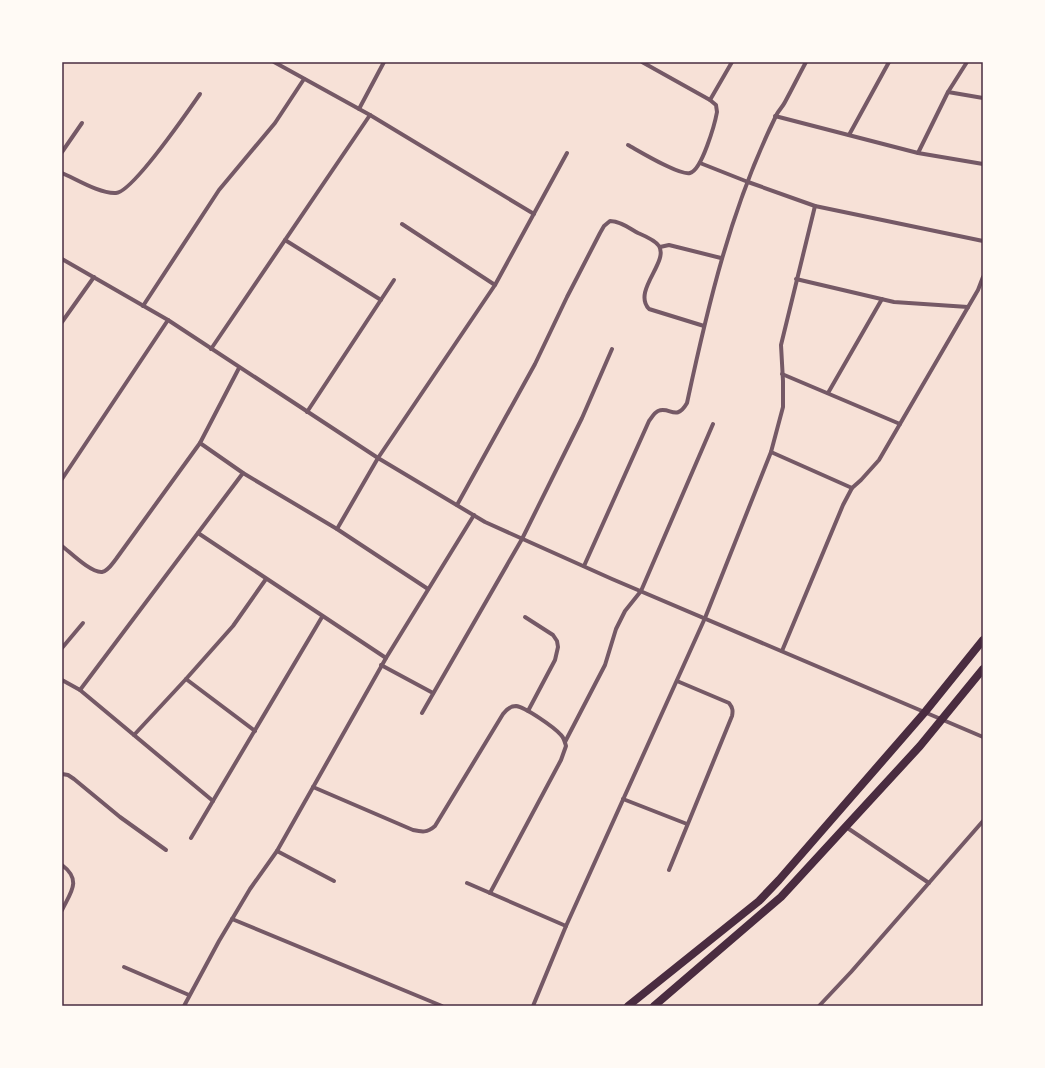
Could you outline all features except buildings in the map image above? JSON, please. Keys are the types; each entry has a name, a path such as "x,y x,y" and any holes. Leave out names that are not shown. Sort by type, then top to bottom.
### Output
{"main road":[{"path":"628,1006 759,901 925,712 983,640"},
{"path":"654,1006 781,897 920,746 983,669"}],"street":[{"path":"274,62 279,63 370,115 534,214"},
{"path":"359,109 384,62"},
{"path":"628,145 670,168 684,173 690,173 694,171 700,163 717,112 716,105 710,100 642,62"},
{"path":"710,100 732,62"},
{"path":"584,566 649,421 658,411 663,410 672,413 679,412 687,403 721,258 748,182 775,116 784,103 806,62"},
{"path":"849,135 888,62"},
{"path":"918,153 948,92 967,62"},
{"path":"143,306 219,190 275,123 304,78"},
{"path":"948,92 983,98"},
{"path":"62,173 105,192 114,194 119,193 126,188 161,150 200,94"},
{"path":"211,349 370,115"},
{"path":"775,116 918,153 983,164"},
{"path":"62,152 82,123"},
{"path":"337,529 378,458 495,285 567,153"},
{"path":"700,163 815,206 983,241"},
{"path":"533,1006 566,926 705,618 772,452 783,407 781,345 815,206"},
{"path":"457,505 535,364 567,297 604,226 610,221 619,223 654,241 660,247 661,252 659,259 644,295 645,305 649,309 657,312 704,326"},
{"path":"402,224 495,285"},
{"path":"285,240 381,300"},
{"path":"660,247 669,245 721,258"},
{"path":"62,259 168,320 378,458 485,522 641,591 983,737"},
{"path":"782,651 843,505 852,488 879,460 978,290 983,277"},
{"path":"62,322 94,278"},
{"path":"796,279 894,302 968,307"},
{"path":"307,412 394,280"},
{"path":"828,393 882,299"},
{"path":"62,479 168,320"},
{"path":"422,713 522,538 582,418 612,349"},
{"path":"62,546 93,570 101,572 106,570 116,559 200,443 239,368"},
{"path":"782,374 900,424"},
{"path":"565,742 605,665 616,629 625,611 641,591 702,446 713,424"},
{"path":"200,443 243,473 337,529 428,589"},
{"path":"772,452 852,488"},
{"path":"80,690 243,473"},
{"path":"184,1006 232,919 277,851 386,658 474,515"},
{"path":"198,533 322,617 386,658"},
{"path":"134,735 233,626 266,579"},
{"path":"191,838 322,617"},
{"path":"525,617 553,635 557,641 558,647 555,660 528,711"},
{"path":"62,648 83,623"},
{"path":"382,665 433,693"},
{"path":"186,679 255,731"},
{"path":"62,680 80,690 213,802"},
{"path":"669,870 733,711 729,703 677,681"},
{"path":"313,787 413,830 422,832 430,831 435,826 502,714 512,706 517,706 528,711 555,729 561,735 566,746 561,760 490,893"},
{"path":"62,774 68,775 74,779 166,850"},
{"path":"623,798 687,824"},
{"path":"819,1006 851,972 983,821"},
{"path":"846,827 929,883"},
{"path":"277,851 334,881"},
{"path":"62,865 72,875 74,881 62,910"},
{"path":"467,883 566,926"},
{"path":"232,919 442,1006"},
{"path":"124,967 189,995"}]}
